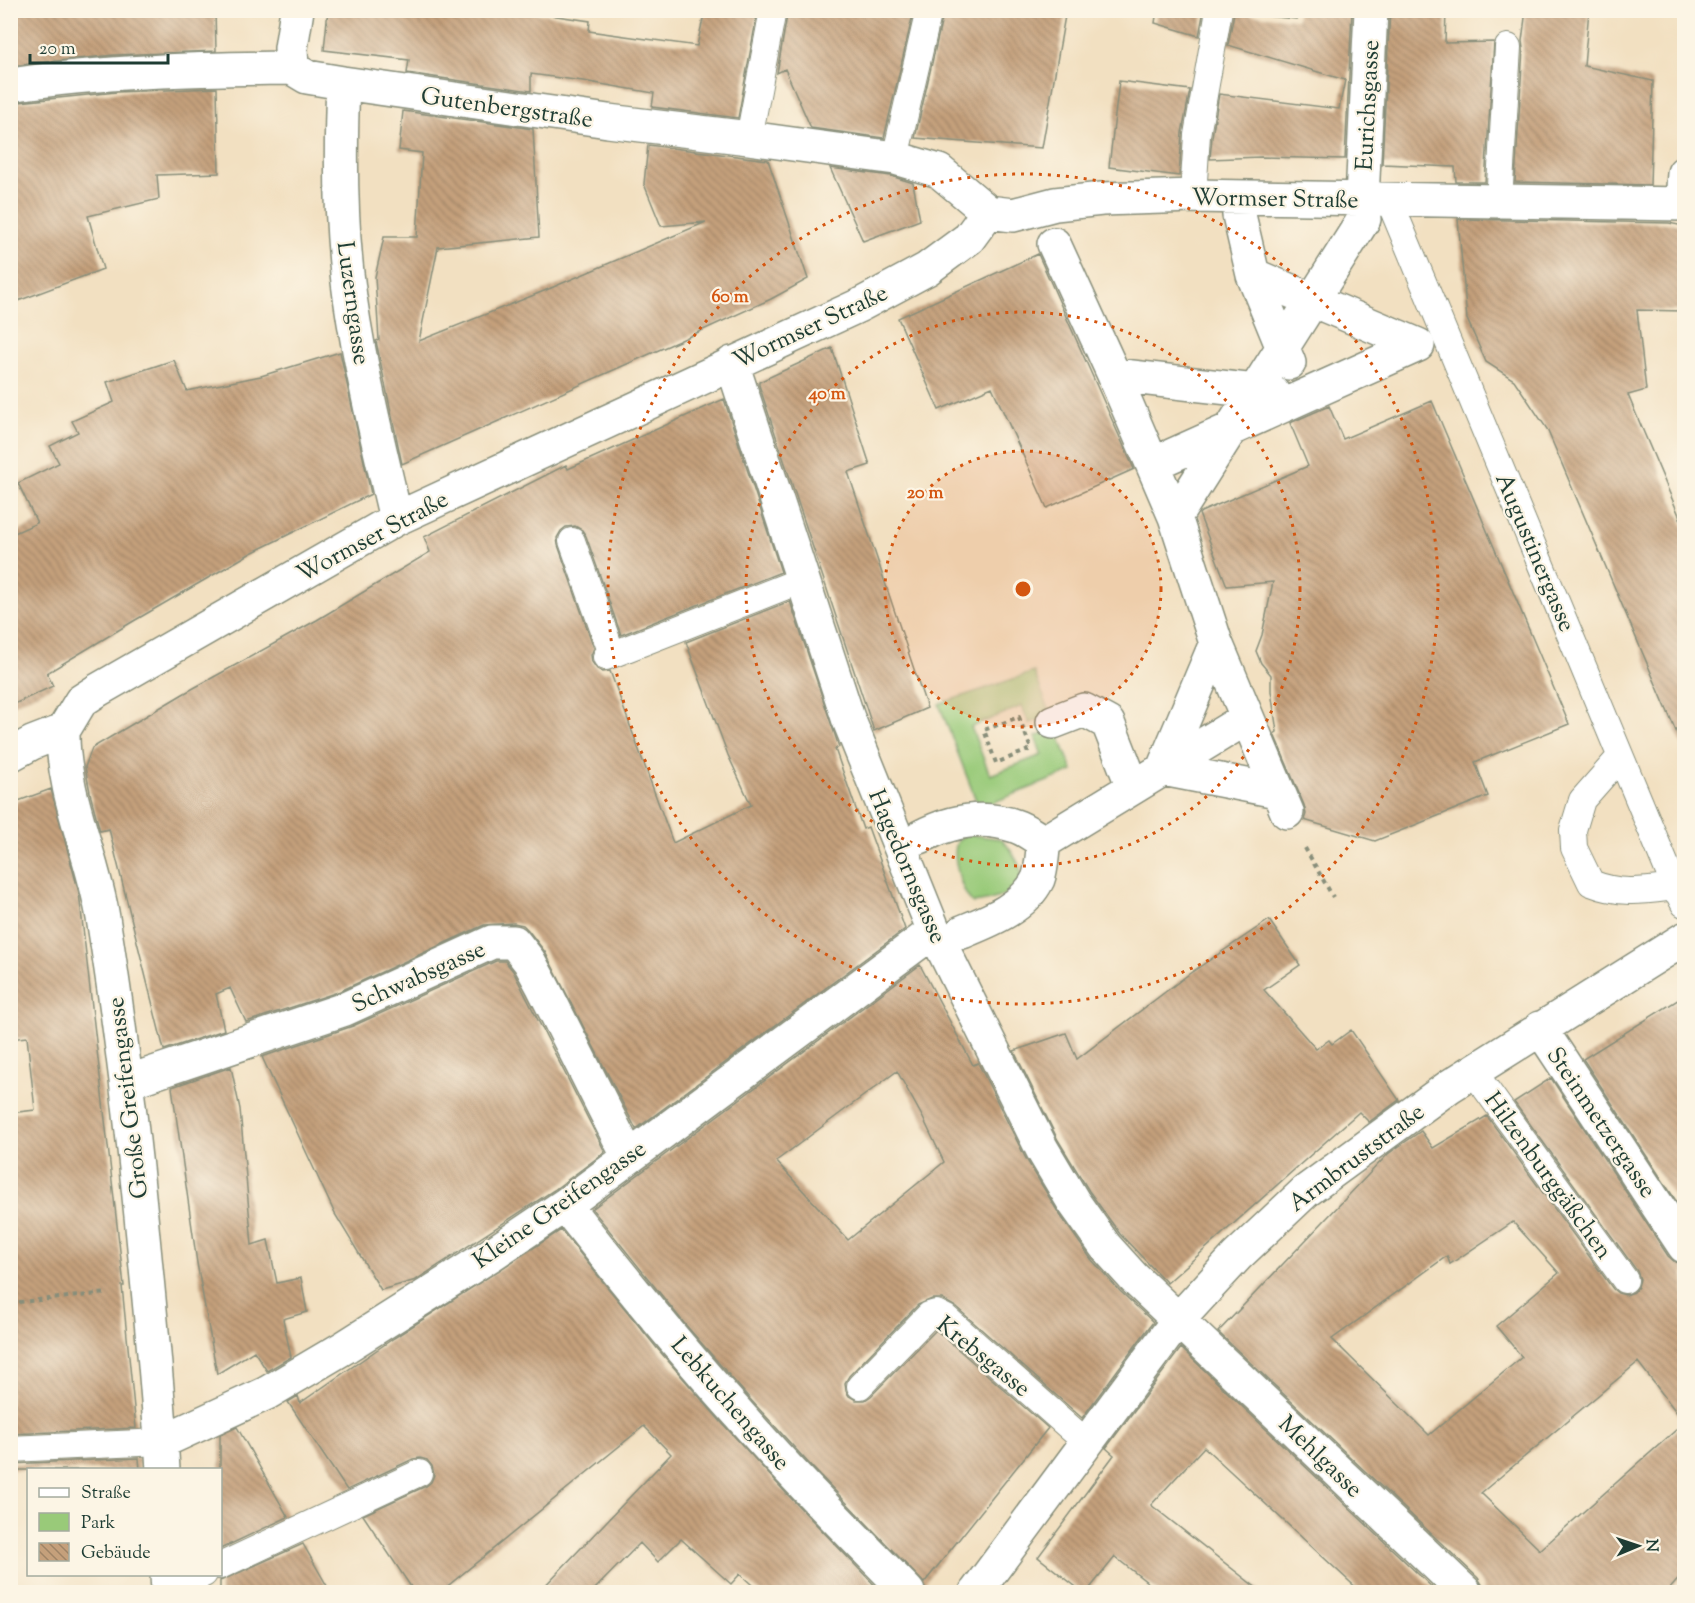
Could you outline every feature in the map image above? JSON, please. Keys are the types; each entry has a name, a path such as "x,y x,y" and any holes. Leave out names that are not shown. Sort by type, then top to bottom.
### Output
{"street":[{"path":"292,68 291,48 297,10"},
{"name":"Eurichsgasse","path":"1371,10 1372,206"},
{"name":"Gutenbergstraße","path":"10,85 61,77 160,71 292,68 307,77 343,83 895,159 939,171 988,212"},
{"name":"Luzerngasse","path":"343,83 341,128 350,295 362,370 396,519"},
{"name":"Wormser Straße","path":"63,731 81,702 98,690 396,519 860,304 927,268 969,238 988,212 1013,215 1055,204 1102,199 1193,196 1372,206 1684,193"},
{"path":"1175,517 1372,206"},
{"path":"1239,215 1253,275 1306,403"},
{"path":"1054,244 1175,517 1216,643 1282,802"},
{"path":"1153,464 1232,429 1306,403 1418,345 1253,275"},
{"name":"Hagedornsgasse","path":"732,363 848,718 948,932 1042,1149 1073,1202 1106,1246 1134,1278 1178,1320"},
{"path":"1114,375 1256,391 1306,403"},
{"path":"1163,769 1216,643"},
{"path":"1053,722 1084,710 1108,723 1132,788"},
{"path":"920,837 937,828 955,823 986,820 1016,826 1044,842 1247,718"},
{"path":"13,746 32,743 63,731"},
{"name":"Große Greifengasse","path":"63,731 62,747 66,773 103,915 127,1082 162,1456"},
{"path":"1163,769 1282,802"},
{"name":"Kleine Greifengasse","path":"162,1456 220,1415 277,1387 492,1254 565,1205 628,1156 948,932 991,920 1024,897 1038,878 1044,842"},
{"name":"Armbruststraße","path":"976,1593 1178,1320 1237,1256 1306,1191 1473,1071 1684,939"},
{"name":"Schwabsgasse","path":"127,1082 345,1009 492,942 514,942 543,987 628,1156"},
{"name":"Steinmetzergasse","path":"1540,1028 1684,1245"},
{"name":"Lebkuchengasse","path":"565,1205 620,1275 736,1412 908,1593"},
{"name":"Mehlgasse","path":"1178,1320 1465,1593"},
{"path":"167,1592 168,1576"}],"lane":[{"path":"749,138 773,10"},
{"path":"895,159 929,10"},
{"path":"1193,196 1197,135 1219,10"},
{"path":"1499,202 1508,46"},
{"name":"Augustinergasse","path":"1372,206 1680,895"},
{"path":"572,541 609,656 802,580"},
{"path":"1620,757 1582,800 1573,830 1574,848 1591,883 1607,890 1680,895"},
{"name":"Hilzenburggäßchen","path":"1473,1071 1625,1280"},
{"name":"Krebsgasse","path":"860,1386 929,1315 936,1313 946,1318 1086,1442"},
{"path":"10,1449 162,1456"},
{"path":"222,1565 419,1473"},
{"path":"167,1592 202,1576"}],"path":[{"path":"1018,717 1031,749 996,763 984,730 1018,717"},
{"path":"1282,802 1310,859 1333,897"},
{"path":"10,1303 148,1289"}],"green space":[{"path":"1034,672 1051,715 1029,723 1022,706 971,727 990,775 1042,755 1035,737 1056,729 1073,771 979,808 939,704"},
{"path":"965,834 1002,839 1018,862 1020,870 1021,877 1012,890 1002,896 973,903 961,883 956,864 956,847"}],"building":[{"path":"10,10 215,10 216,51 114,55 10,66"},
{"path":"328,10 516,10 590,21 589,31 697,46 705,10 758,10 738,118 652,107 654,93 583,81 531,74 531,91 407,73 409,60 324,50"},
{"path":"788,10 914,10 884,138 811,128 785,69 777,73"},
{"path":"944,10 1066,10 1042,148 915,138"},
{"path":"1157,10 1204,10 1199,36 1155,23"},
{"path":"1297,10 1352,10 1345,159 1261,157 1210,159 1219,94 1339,109 1345,80 1228,45 1234,13 1297,19"},
{"path":"1390,10 1446,10 1445,43 1494,42 1485,182 1456,182 1455,167 1382,164"},
{"path":"1526,10 1589,10 1584,66 1653,81 1650,185 1515,182 1522,41"},
{"path":"1119,81 1190,90 1182,133 1179,176 1109,167"},
{"path":"217,88 219,173 157,175 159,199 88,216 103,269 10,304 10,103 117,92"},
{"path":"403,111 533,129 539,237 438,247 419,341 706,222 661,226 644,184 648,145 768,160 808,279 771,299 679,341 402,464 376,341 379,340 375,277 384,237 417,237 422,153 399,150"},
{"path":"830,168 891,176 913,183 920,220 863,241"},
{"path":"1458,219 1669,223 1684,226 1684,311 1637,310 1646,390 1628,395 1684,527 1684,750 1547,429 1514,380 1486,362 1467,319"},
{"path":"1038,254 1134,469 1047,508 992,387 939,410 898,318"},
{"path":"832,348 870,465 848,472 927,708 874,731 759,385 759,382"},
{"path":"340,352 371,494 251,553 132,622 47,673 53,686 10,706 10,535 37,523 18,483 59,463 50,446 78,432 72,421 114,402 107,382 174,360 187,391 261,376"},
{"path":"724,399 781,572 621,635 586,536 575,526 566,527 557,538 558,545 594,648 591,655 592,662 597,669 603,672 610,671 673,843 751,805 728,755 686,642 790,601 839,747 835,749 863,829 868,827 905,929 636,1129 545,952 523,925 514,923 484,925 338,992 246,1022 230,988 216,994 224,1030 164,1050 109,829 100,831 91,797 85,767 92,748 183,694 317,620 430,552 424,537 566,465 568,469"},
{"path":"1432,401 1569,724 1475,762 1488,796 1375,841 1304,820 1306,814 1304,805 1274,734 1277,732 1271,675 1261,663 1256,651 1262,635 1273,582 1227,586 1199,514 1308,466 1290,423 1329,406 1343,439"},
{"path":"51,789 79,893 124,1286 122,1286 136,1428 10,1434 10,1113 35,1110 27,1037 10,1039 10,804"},
{"path":"1269,920 1300,965 1264,990 1316,1049 1329,1040 1332,1044 1351,1030 1399,1100 1369,1122 1359,1112 1167,1283 1120,1234 1089,1191 1058,1140 1014,1051 1066,1033 1077,1059 1189,974"},
{"path":"496,961 505,961 513,971 605,1152 554,1190 416,1280 381,1290 335,1214 262,1057 353,1026"},
{"path":"920,965 973,1065 978,1063 1025,1157 1058,1212 1091,1259 1153,1322 1082,1418 956,1307 942,1299 932,1299 918,1305 849,1376 845,1383 849,1396 856,1400 865,1400 936,1330 1048,1428 924,1583 750,1399 684,1323 592,1209","holes":["897,1071 944,1162 848,1240 776,1161"]},
{"path":"1684,996 1684,1213 1583,1059"},
{"path":"231,1067 240,1109 252,1245 268,1240 277,1283 301,1278 307,1312 283,1319 291,1357 267,1371 254,1351 217,1374 197,1263 172,1087"},
{"path":"1551,1078 1668,1256 1684,1265 1684,1422 1638,1362 1481,1493 1540,1550 1684,1423 1684,1573 1666,1593 1483,1593 1483,1586 1478,1578 1218,1332 1388,1154 1421,1131 1433,1148 1487,1116 1613,1289 1626,1295 1634,1292 1640,1279 1637,1271 1514,1102","holes":["1513,1222 1559,1273 1496,1326 1522,1357 1429,1435 1332,1339 1447,1256 1450,1264"]},
{"path":"561,1230 656,1347 722,1423 882,1593 761,1593 740,1574 731,1584 681,1539 658,1562 640,1543 591,1593 538,1593 671,1454 644,1426 439,1593 415,1593 363,1515 426,1486 434,1475 432,1466 427,1460 413,1459 347,1490 288,1402 298,1396 300,1403 394,1338"},
{"path":"1181,1348 1438,1593 1362,1593 1204,1447 1151,1505 1263,1593 1161,1593 1115,1557 1084,1593 1038,1557 1114,1455 1106,1448"},
{"path":"237,1427 288,1517 222,1548 222,1468 220,1468 220,1435"},
{"path":"139,1458 140,1468 10,1470 10,1464"},
{"path":"303,1544 331,1593 220,1593 220,1581"}]}
